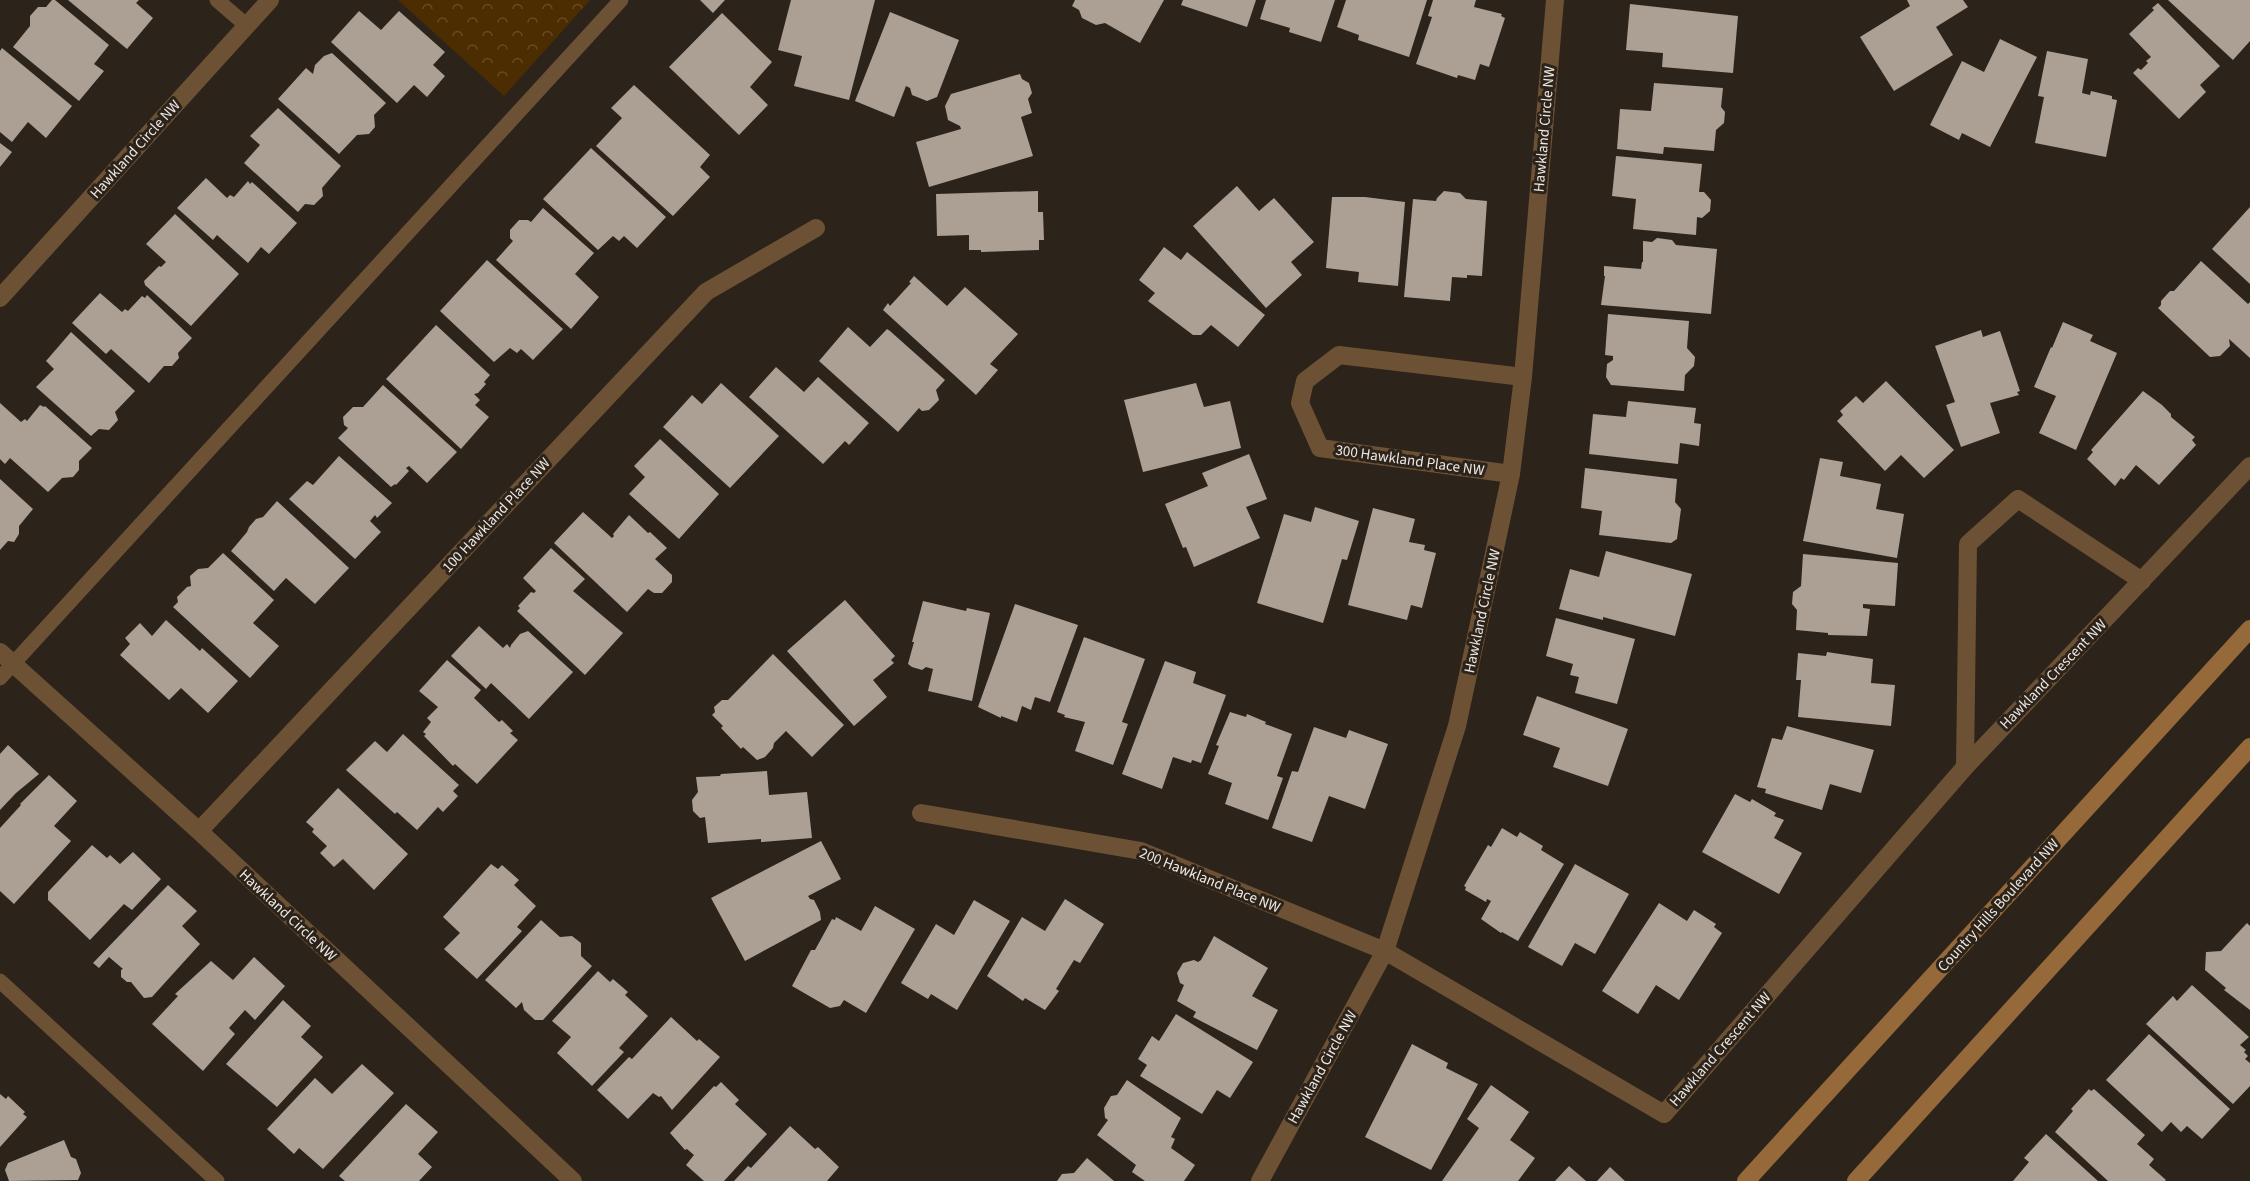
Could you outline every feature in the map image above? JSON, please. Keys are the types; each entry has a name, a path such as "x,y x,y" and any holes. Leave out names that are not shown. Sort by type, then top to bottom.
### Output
{"main road":[{"name":"Country Hills Boulevard NW","path":"1746,1181 2250,629"},
{"path":"1856,1181 2250,747"}],"street":[{"name":"Hawkland Circle NW","path":"0,298 270,0"},
{"name":"Hawkland Circle NW","path":"1260,1181 1385,951 1457,726 1511,474 1523,377 1555,0"},
{"name":"100 Hawkland Place NW","path":"199,831 706,292 816,228"},
{"name":"300 Hawkland Place NW","path":"1511,474 1320,448 1300,403 1305,381 1339,355 1523,377"},
{"name":"Hawkland Crescent NW","path":"1385,951 1664,1114 1965,768 2250,466"},
{"path":"1965,768 1968,544 2018,499 2142,581"},
{"name":"Hawkland Circle NW","path":"6,658 199,831 573,1181"},
{"name":"200 Hawkland Place NW","path":"921,813 1140,851 1385,951"}],"lane":[{"path":"217,0 246,25"},
{"path":"0,678 6,658 621,0"},
{"path":"0,981 218,1181"}],"green space":[{"path":"398,0 590,0 504,96"}],"building":[{"path":"52,0 55,0 109,45 94,64 104,71 79,101 13,47 30,26 30,16 38,7 46,7"},
{"path":"68,0 139,0 136,3 153,18 127,49"},
{"path":"700,0 725,0 713,13"},
{"path":"791,0 875,0 849,100 794,86 802,56 778,50"},
{"path":"1075,0 1164,0 1140,43 1105,23 1096,25 1082,18 1079,10 1072,6"},
{"path":"1183,0 1256,0 1247,27 1181,5"},
{"path":"1266,0 1335,0 1321,42 1289,32 1290,28 1260,19"},
{"path":"1346,0 1427,0 1409,57 1358,40 1359,35 1337,27"},
{"path":"1433,0 1476,0 1474,7 1502,14 1501,16 1505,18 1489,67 1480,64 1475,80 1458,75 1457,78 1416,64 1432,17 1428,16"},
{"path":"1907,0 1963,0 1968,7 1936,27 1953,55 1894,91 1860,37 1910,6"},
{"path":"2168,0 2250,0 2250,41 2233,60"},
{"path":"2158,3 2220,66 2200,85 2206,92 2179,119 2133,73 2138,68 2141,70 2151,57 2129,34 2154,10 2152,8"},
{"path":"1630,4 1738,16 1733,73 1662,67 1663,53 1626,50"},
{"path":"359,11 381,30 399,11 445,52 433,65 445,76 427,97 414,85 397,103 331,42"},
{"path":"890,12 959,40 937,97 927,101 912,95 910,88 906,86 894,117 855,101"},
{"path":"722,13 772,62 750,87 768,105 739,135 669,67"},
{"path":"2000,39 2037,57 1990,147 1962,133 1959,140 1930,125 1962,61 1984,72"},
{"path":"2,48 72,106 46,138 28,122 12,142 0,132 0,51"},
{"path":"2047,51 2088,59 2082,93 2090,95 2091,91 2112,96 2112,99 2117,100 2106,157 2035,143 2044,97 2038,96"},
{"path":"332,53 386,103 374,115 375,127 369,134 357,135 339,154 278,99 306,68 313,74 315,65 324,56"},
{"path":"1020,74 1022,79 1029,83 1032,93 1028,99 1032,113 1021,117 1033,156 929,187 916,142 961,129 960,126 948,120 945,106 951,94"},
{"path":"1654,83 1723,88 1721,107 1725,112 1724,123 1716,130 1714,151 1664,147 1663,154 1617,149 1620,109 1651,111"},
{"path":"634,85 710,155 700,167 710,177 673,216 596,146 622,118 611,108"},
{"path":"278,108 341,166 322,188 323,196 314,205 305,204 298,212 244,163 260,145 250,136"},
{"path":"0,143 12,152 0,167"},
{"path":"591,148 666,217 637,248 624,236 619,241 613,236 598,250 543,199"},
{"path":"1616,156 1702,164 1699,192 1704,192 1711,200 1710,211 1702,218 1697,217 1696,235 1633,229 1636,199 1612,196"},
{"path":"206,178 227,198 230,195 234,197 248,181 250,184 252,182 297,223 269,254 261,247 248,263 217,235 213,240 177,208"},
{"path":"1237,186 1259,211 1274,198 1314,242 1291,262 1302,275 1266,308 1193,226"},
{"path":"1038,191 1038,212 1043,212 1044,240 1039,240 1039,250 981,252 981,250 969,250 969,235 937,236 936,194"},
{"path":"1444,191 1460,193 1466,199 1487,201 1482,276 1452,277 1450,301 1404,297 1413,199 1436,201"},
{"path":"1332,197 1365,197 1405,202 1398,286 1358,282 1359,272 1326,268"},
{"path":"2250,207 2250,284 2212,249"},
{"path":"543,208 594,253 575,274 599,297 571,329 496,260 513,241 510,238 510,230 519,220 531,222"},
{"path":"175,214 239,274 191,326 145,285 144,281 166,262 146,244"},
{"path":"1657,238 1672,240 1676,245 1717,249 1711,314 1601,305 1604,266 1641,269 1643,241 1652,242"},
{"path":"1164,247 1181,260 1187,252 1265,315 1238,347 1211,325 1201,335 1193,335 1148,301 1155,293 1139,280"},
{"path":"487,260 563,329 533,360 521,349 517,353 510,348 494,362 440,311"},
{"path":"2201,261 2248,304 2250,302 2250,358 2229,339 2230,346 2220,356 2210,357 2158,308 2170,291 2174,291"},
{"path":"914,276 947,306 965,287 1018,334 990,364 998,370 976,395 883,310 888,303 890,306 911,283 909,282"},
{"path":"100,293 122,312 125,309 128,311 142,296 145,298 147,295 192,338 178,353 179,358 172,366 164,366 149,383 111,349 106,354 72,323"},
{"path":"1608,314 1689,321 1687,348 1695,357 1694,366 1685,375 1684,391 1611,385 1606,377 1607,364 1613,360 1613,356 1605,355"},
{"path":"2063,322 2093,335 2090,341 2117,353 2076,450 2039,433 2056,396 2034,387"},
{"path":"436,325 490,375 484,382 486,384 474,394 480,400 475,405 489,417 461,449 386,379"},
{"path":"848,327 870,347 887,329 890,331 945,380 936,390 939,400 929,410 922,411 919,408 898,432 819,361"},
{"path":"1981,330 1983,337 2000,331 2020,391 2017,392 2019,395 1990,403 2000,433 1961,447 1946,405 1955,402 1935,346"},
{"path":"71,332 135,391 115,412 118,420 109,430 99,429 91,436 36,387 54,369 46,361"},
{"path":"776,367 804,392 818,377 869,423 849,445 845,441 823,464 749,397"},
{"path":"1886,381 1954,450 1924,478 1901,455 1885,471 1837,421 1843,415 1840,411 1856,396 1863,403"},
{"path":"721,383 779,436 730,488 663,427 692,395 702,404"},
{"path":"1196,383 1204,407 1230,401 1241,448 1143,472 1124,400"},
{"path":"383,385 457,452 427,483 409,466 406,468 409,471 396,485 391,487 338,438 348,428 344,425 343,417 353,407 363,407"},
{"path":"2143,391 2162,405 2171,417 2195,437 2192,440 2196,445 2159,485 2136,465 2124,480 2121,478 2115,486 2087,459 2093,452 2091,450"},
{"path":"1628,401 1696,408 1694,423 1701,424 1699,446 1680,443 1678,464 1589,454 1593,414 1626,417"},
{"path":"0,403 21,422 25,419 27,421 40,405 45,406 92,448 79,461 79,470 73,477 62,478 48,492 10,458 5,464 0,459"},
{"path":"660,439 719,494 679,539 629,494 645,477 634,466"},
{"path":"1249,454 1267,499 1246,507 1260,538 1194,567 1186,547 1183,548 1165,504 1208,486 1202,473"},
{"path":"339,456 392,503 377,518 375,515 370,521 381,532 355,559 289,499 307,481 313,485"},
{"path":"1820,458 1843,462 1840,476 1881,484 1876,509 1904,514 1897,558 1803,541"},
{"path":"1585,468 1677,479 1675,502 1681,509 1677,539 1671,543 1599,535 1602,511 1581,508"},
{"path":"0,479 33,509 19,526 19,534 14,542 8,541 0,550"},
{"path":"277,501 349,568 315,604 286,578 274,591 231,551 256,519 263,517"},
{"path":"1315,507 1359,521 1347,560 1342,559 1323,623 1257,603 1284,514 1311,522"},
{"path":"1373,508 1415,519 1409,542 1425,545 1424,550 1436,553 1422,608 1411,605 1407,620 1348,605"},
{"path":"583,512 612,538 629,515 667,548 655,559 672,575 672,582 662,593 654,593 648,589 627,612 554,543"},
{"path":"551,548 585,579 573,591 623,633 585,675 517,611 520,608 518,606 531,592 536,591 523,578"},
{"path":"1606,551 1692,574 1675,636 1603,617 1603,620 1559,609 1570,569 1599,577"},
{"path":"223,553 274,600 253,623 279,646 250,678 173,607 178,602 177,597 191,586 190,576 198,569 208,568"},
{"path":"1803,554 1898,563 1895,606 1863,604 1863,608 1870,609 1867,636 1828,635 1828,633 1796,630 1797,610 1792,604 1793,592 1801,586"},
{"path":"845,600 895,656 891,660 894,663 873,680 887,697 854,726 787,651"},
{"path":"923,601 966,611 967,608 990,613 972,701 928,691 933,669 926,667 922,670 908,664"},
{"path":"1015,604 1078,625 1050,702 1035,697 1031,710 1022,706 1017,722 1001,716 1001,718 978,707"},
{"path":"1556,618 1635,639 1617,704 1575,693 1579,677 1570,675 1573,664 1546,656"},
{"path":"166,620 200,651 202,648 238,681 208,713 181,688 169,700 120,655 130,644 125,638 140,623 152,636"},
{"path":"479,626 503,648 507,644 510,648 520,634 528,631 573,672 529,719 491,683 486,689 451,656"},
{"path":"1084,637 1145,659 1122,722 1128,724 1113,765 1075,751 1085,722 1064,717 1065,715 1057,712"},
{"path":"1827,652 1873,659 1871,683 1895,685 1891,726 1798,717 1801,680 1796,680 1798,653 1826,656"},
{"path":"773,654 844,725 812,757 786,731 765,757 757,760 743,747 741,749 712,715 715,712 714,707 722,700 728,700"},
{"path":"447,660 481,690 474,698 499,722 502,720 513,731 510,733 518,740 477,784 455,764 453,766 424,736 426,734 423,732 431,722 427,718 438,707 419,691"},
{"path":"1165,661 1196,672 1193,683 1226,695 1201,763 1192,760 1191,763 1173,757 1162,789 1122,774"},
{"path":"1537,696 1628,729 1608,786 1553,767 1560,748 1523,735"},
{"path":"1230,712 1246,717 1247,714 1266,722 1265,724 1292,734 1277,776 1283,778 1268,820 1225,804 1232,783 1208,774 1219,746 1216,745"},
{"path":"1787,726 1874,750 1861,793 1830,784 1822,810 1765,793 1766,789 1757,787 1772,738 1782,740"},
{"path":"1314,727 1346,738 1349,730 1388,744 1365,809 1329,796 1312,842 1272,828 1292,771 1298,772"},
{"path":"403,734 459,785 453,791 458,796 443,812 438,807 417,830 397,812 395,814 346,770 375,741 387,752"},
{"path":"8,745 39,774 0,810 0,754"},
{"path":"767,771 769,795 807,792 812,838 708,843 705,817 700,818 693,811 692,800 698,792 696,777"},
{"path":"49,775 77,801 54,826 71,841 14,904 0,891 0,828"},
{"path":"338,788 408,854 374,890 343,859 334,867 320,853 327,846 312,832 314,829 306,822"},
{"path":"1735,794 1750,802 1752,799 1776,813 1774,816 1784,820 1774,838 1802,853 1779,894 1702,852"},
{"path":"1502,828 1517,837 1520,832 1543,846 1541,850 1564,864 1518,941 1501,933 1481,919 1491,901 1487,899 1486,902 1465,890 1464,886 1488,845 1491,847"},
{"path":"821,841 841,879 808,896 814,900 821,920 745,961 711,898"},
{"path":"92,845 107,858 110,855 120,864 133,852 161,879 132,910 124,904 90,940 48,900 48,892"},
{"path":"491,864 498,869 502,865 519,880 514,885 536,906 517,927 522,931 477,979 444,949 460,933 443,917"},
{"path":"1575,864 1629,894 1595,954 1575,943 1562,966 1528,947"},
{"path":"168,885 197,911 182,926 200,944 152,997 144,998 131,982 121,977 123,969 109,957 99,968 93,963"},
{"path":"1065,899 1104,924 1080,963 1074,960 1056,989 1059,991 1045,1010 1025,998 1023,1001 987,976 1022,917 1045,931"},
{"path":"974,900 1010,921 957,1010 931,994 928,999 901,983 936,924 954,935"},
{"path":"1659,903 1687,921 1694,910 1716,924 1714,927 1722,933 1679,1000 1656,985 1638,1014 1602,991"},
{"path":"875,906 915,929 866,1013 844,1000 840,1006 830,1008 792,986 811,950 815,950 832,919 835,920 836,917 861,931"},
{"path":"541,920 560,937 572,936 581,943 581,956 592,966 543,1020 535,1020 524,1010 522,1002 516,1008 485,980"},
{"path":"2247,923 2250,926 2250,1010 2224,990 2226,988 2205,970 2206,952 2221,951"},
{"path":"1214,936 1268,968 1252,996 1278,1010 1257,1050 1193,1017 1196,1012 1177,1001 1184,985 1180,983 1177,973 1183,963 1201,960"},
{"path":"254,957 285,986 255,1020 245,1010 229,1028 235,1034 203,1071 152,1024 178,996 175,994 211,961 233,980"},
{"path":"598,971 610,982 613,979 628,992 625,995 648,1016 619,1048 624,1052 592,1086 557,1053 571,1037 552,1021"},
{"path":"2192,985 2249,1037 2240,1045 2246,1050 2244,1052 2248,1056 2245,1059 2250,1063 2250,1086 2233,1104 2146,1024 2173,996 2177,1001"},
{"path":"283,1000 311,1026 301,1037 323,1057 277,1107 226,1064"},
{"path":"1176,1014 1253,1062 1230,1098 1217,1090 1202,1114 1140,1076 1147,1065 1138,1059 1152,1036 1159,1041"},
{"path":"671,1017 697,1041 699,1039 720,1057 672,1110 661,1096 653,1093 628,1119 597,1090 629,1057 632,1059"},
{"path":"2149,1034 2230,1109 2202,1139 2187,1126 2181,1132 2171,1122 2162,1132 2106,1080"},
{"path":"1412,1044 1448,1063 1446,1068 1478,1084 1431,1170 1365,1137"},
{"path":"362,1064 394,1093 323,1169 299,1148 294,1154 267,1129 315,1078 332,1094"},
{"path":"1127,1080 1181,1118 1171,1137 1175,1139 1171,1148 1195,1165 1184,1181 1145,1181 1132,1172 1136,1165 1097,1135 1108,1120 1105,1118 1104,1108 1111,1096 1117,1095"},
{"path":"721,1082 739,1100 735,1104 767,1134 724,1181 704,1181 686,1165 694,1155 687,1149 685,1150 670,1133 714,1086 716,1087"},
{"path":"1491,1085 1529,1112 1510,1140 1535,1158 1518,1181 1442,1181 1479,1128 1467,1119"},
{"path":"2089,1089 2091,1091 2094,1089 2145,1135 2137,1144 2154,1159 2149,1165 2165,1181 2108,1181 2055,1132"},
{"path":"0,1094 6,1099 8,1096 25,1112 23,1114 27,1117 0,1147"},
{"path":"406,1104 438,1132 418,1154 432,1167 419,1181 345,1181 339,1176"},
{"path":"790,1126 815,1149 818,1147 839,1167 827,1181 734,1181 748,1166 751,1168"},
{"path":"2046,1134 2098,1181 2013,1181 2029,1162 2024,1158"},
{"path":"64,1140 71,1157 76,1159 81,1173 78,1180 9,1181 5,1170 8,1163"},
{"path":"1087,1158 1114,1181 1057,1181 1062,1174 1074,1173"},
{"path":"1569,1166 1586,1181 1555,1181"},
{"path":"1610,1167 1625,1181 1597,1181"}]}
